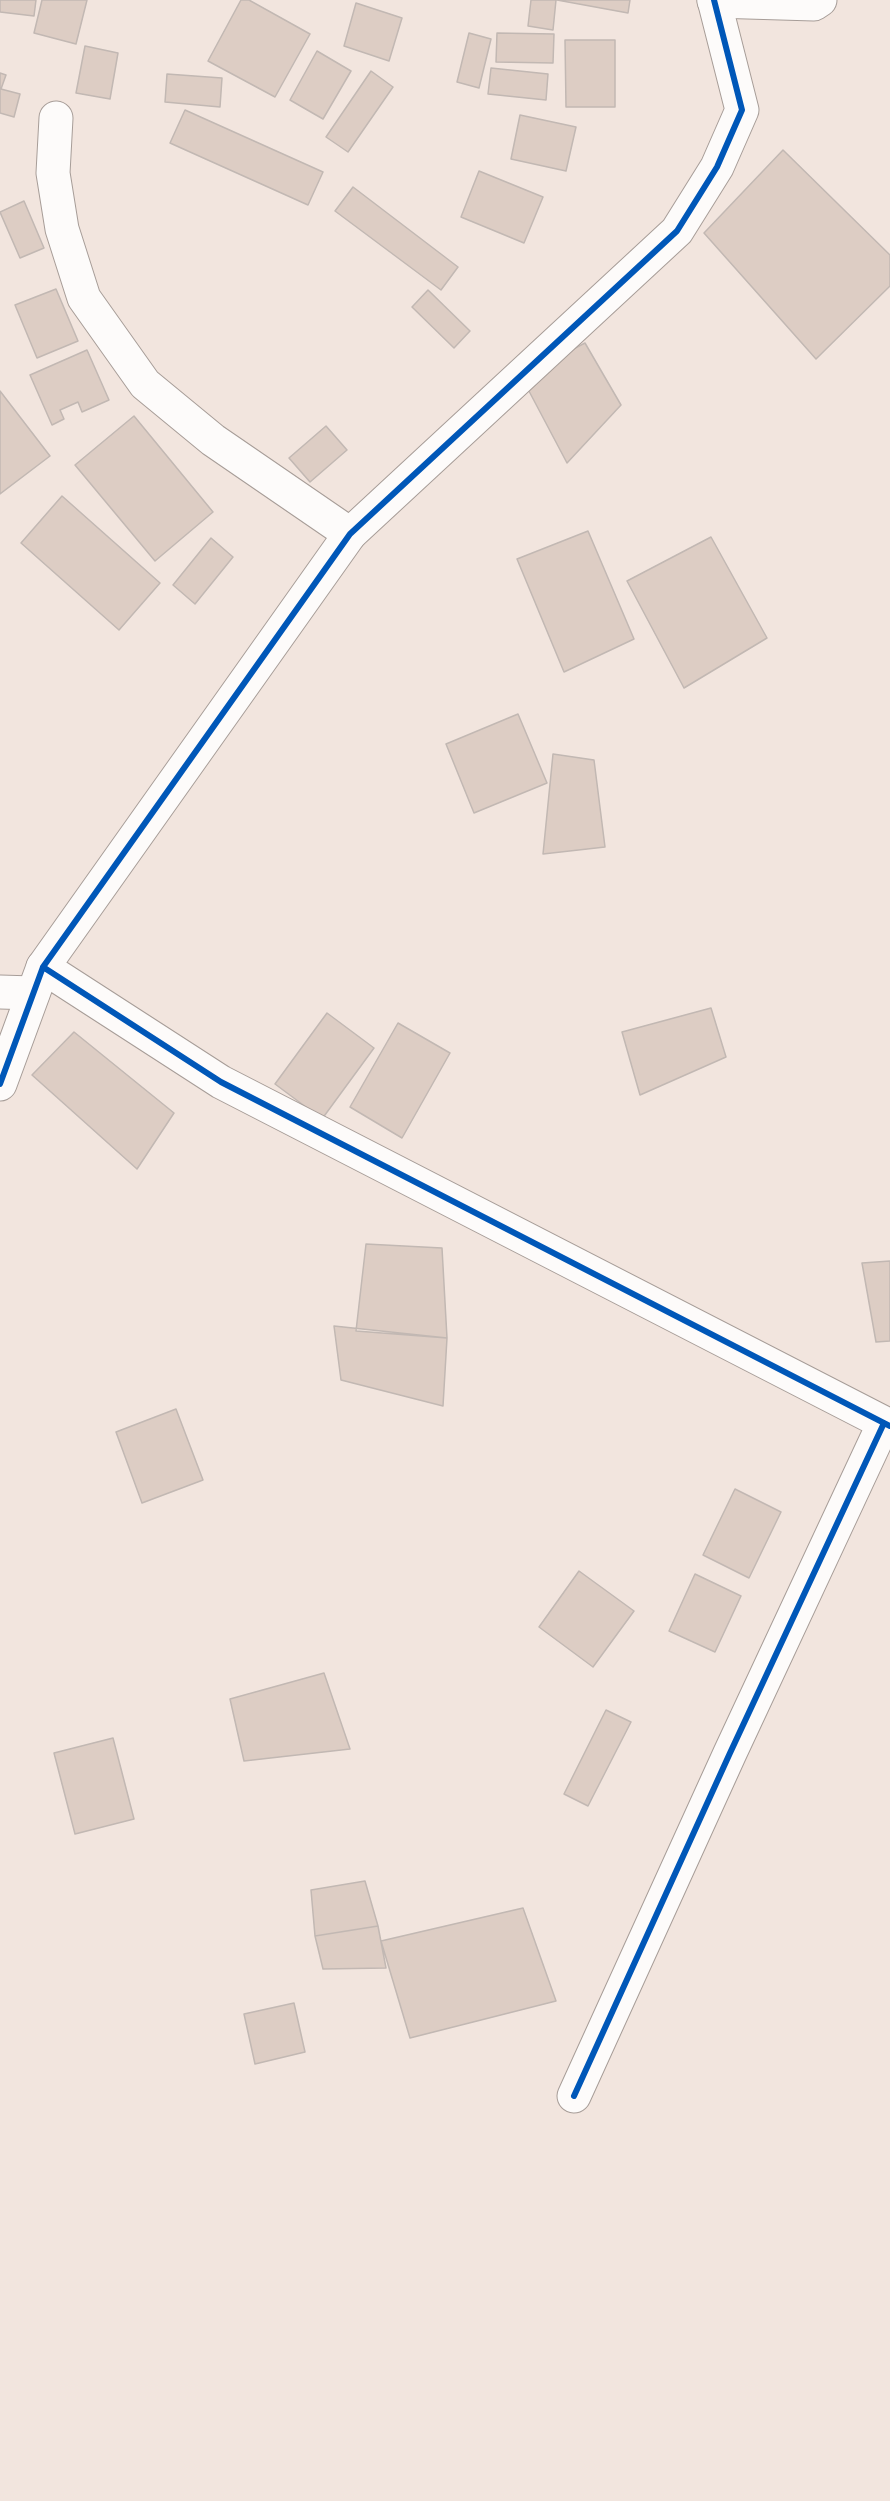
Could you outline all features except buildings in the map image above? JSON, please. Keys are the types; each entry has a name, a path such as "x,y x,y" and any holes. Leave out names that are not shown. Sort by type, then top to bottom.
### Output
{"street":[{"path":"0,1084 38,980 350,534 677,231 717,167 742,110 714,0 814,3 820,0"},
{"path":"56,118 53,173 62,229 84,298 138,375 145,384 213,440 350,534"},
{"path":"0,992 38,980 221,1082 887,1424 730,1753 574,2096"}],"cycle path":[{"path":"0,1084 43,967 350,534 677,231 717,167 742,110 714,0"},
{"path":"43,967 221,1082 890,1426"},
{"path":"574,2096 730,1753 884,1423"}]}
